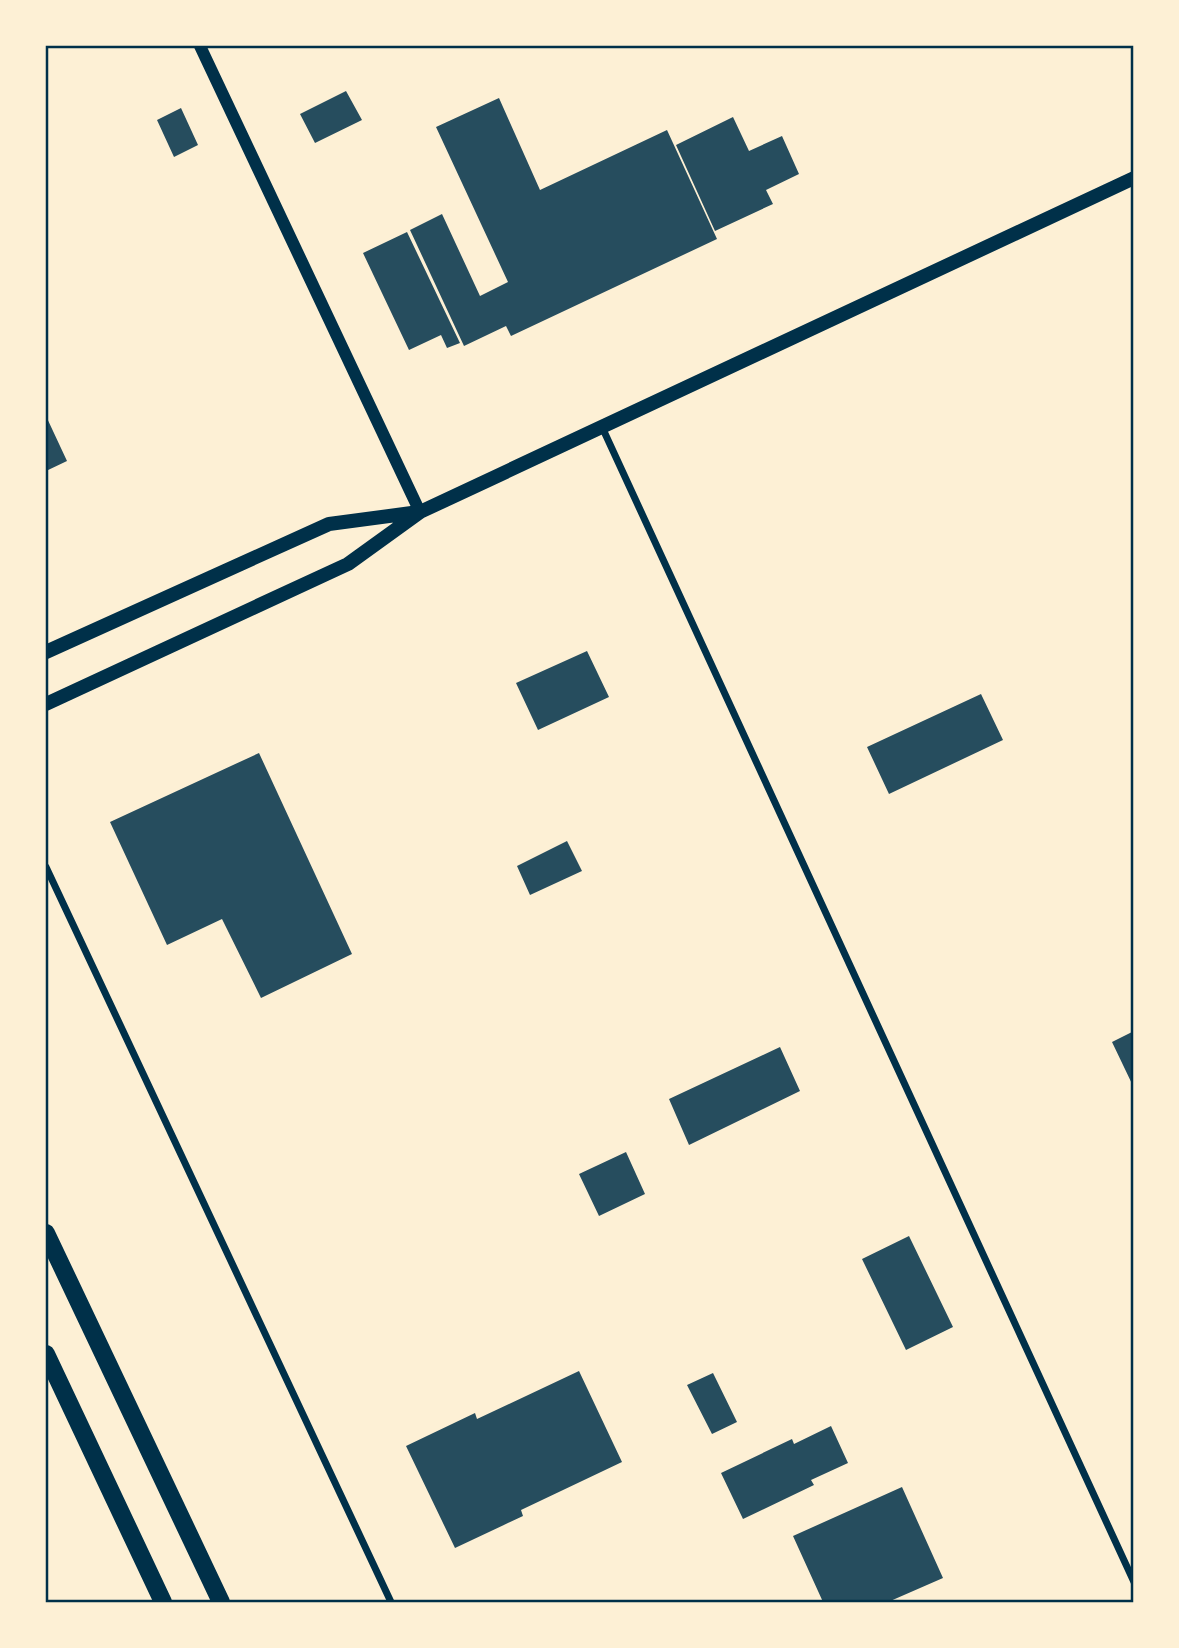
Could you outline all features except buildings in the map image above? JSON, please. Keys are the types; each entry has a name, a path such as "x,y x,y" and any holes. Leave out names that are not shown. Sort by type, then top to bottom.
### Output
{"main road":[{"path":"46,704 348,564 420,512 1133,178"},
{"path":"46,652 329,524 420,512"},
{"path":"46,1233 221,1602"},
{"path":"46,1354 163,1602"}],"street":[{"path":"201,46 420,512"},
{"path":"602,427 1133,1583"},
{"path":"46,867 391,1602"}]}
